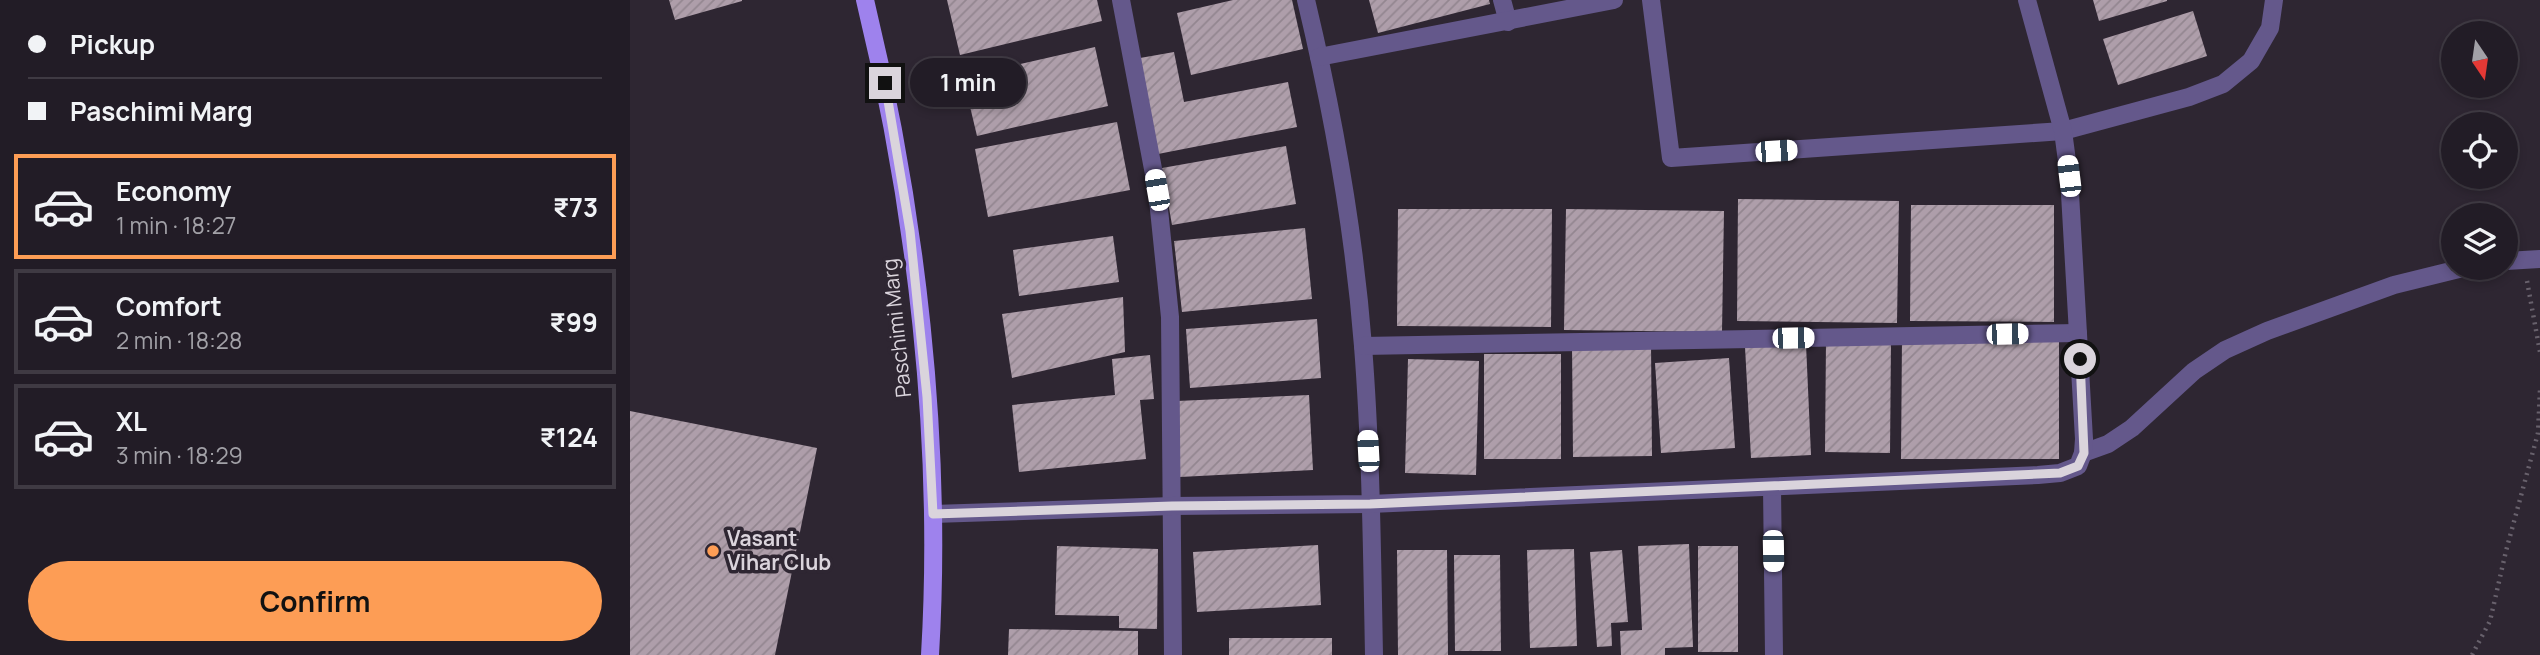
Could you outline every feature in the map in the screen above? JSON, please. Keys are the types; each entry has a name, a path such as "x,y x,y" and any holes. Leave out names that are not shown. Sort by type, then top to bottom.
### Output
{"main road":[{"name":"Paschimi Marg","path":"865,0 885,83 910,231 927,397 933,514 930,655"}],"street":[{"path":"1121,0 1157,190 1167,292 1170,330 1174,655"},
{"path":"1306,0 1320,57 1346,203 1363,346 1374,655"},
{"path":"1502,0 1508,22"},
{"path":"1320,57 1614,0"},
{"path":"1651,0 1671,158 2063,131 2189,97 2223,83 2250,61 2270,27 2274,0"},
{"path":"933,514 1172,506 1370,504 2060,473 2078,466 2084,453 2069,176 2063,131 2027,0"},
{"path":"2084,453 2108,444 2132,428 2194,371 2225,350 2267,331 2393,285 2441,273"},
{"path":"1363,346 2078,333"},
{"path":"1772,487 1774,655"}],"path":[{"path":"2523,260 2540,352"},
{"path":"2472,655 2490,621 2538,433 2540,390"}],"building":[{"path":"669,0 742,0 742,1 675,20"},
{"path":"947,0 1097,0 1102,21 960,55"},
{"path":"1233,0 1292,0 1303,49 1191,75 1177,13"},
{"path":"1369,0 1489,0 1490,4 1378,33"},
{"path":"2093,0 2167,0 2167,1 2099,21"},
{"path":"2193,11 2207,56 2118,85 2103,39"},
{"path":"1095,47 1108,106 977,136 963,77"},
{"path":"1174,52 1184,102 1288,82 1297,127 1158,154 1140,58"},
{"path":"1117,122 1130,190 988,217 975,149"},
{"path":"1286,146 1296,204 1172,225 1162,168"},
{"path":"1738,199 1899,201 1897,323 1737,321"},
{"path":"1911,205 2054,205 2054,322 1910,321"},
{"path":"1398,209 1552,209 1551,327 1397,326"},
{"path":"1566,209 1724,211 1722,332 1564,330"},
{"path":"1305,228 1312,299 1182,312 1174,241"},
{"path":"1113,236 1119,282 1019,296 1013,250"},
{"path":"1123,297 1125,352 1012,378 1002,314"},
{"path":"1317,319 1321,378 1190,388 1186,329"},
{"path":"1902,337 2059,337 2059,459 1901,459"},
{"path":"1826,340 1891,340 1890,453 1825,452"},
{"path":"1651,343 1652,456 1573,457 1572,344"},
{"path":"1806,344 1811,455 1751,458 1745,347"},
{"path":"1484,354 1561,354 1561,459 1484,459"},
{"path":"1150,355 1154,399 1140,400 1146,459 1019,472 1012,405 1115,395 1112,359"},
{"path":"1729,358 1735,448 1661,453 1655,363"},
{"path":"1408,359 1479,361 1476,475 1405,473"},
{"path":"1309,395 1313,470 1180,477 1177,401"},
{"name":"Vasant Vihar Club","path":"630,411 817,448 775,655 630,655"},
{"path":"1689,544 1693,647 1665,648 1665,655 1621,655 1620,631 1642,630 1638,546"},
{"path":"1318,545 1321,605 1197,612 1193,552"},
{"path":"1057,546 1158,549 1157,629 1119,628 1119,616 1055,615"},
{"path":"1698,546 1738,546 1738,652 1698,652"},
{"path":"1574,549 1577,646 1530,648 1527,550"},
{"path":"1397,550 1447,550 1448,655 1398,655"},
{"path":"1622,550 1628,622 1611,623 1612,646 1597,647 1590,552"},
{"path":"1454,555 1500,555 1501,651 1455,651"},
{"path":"1009,629 1138,631 1138,655 1008,655"},
{"path":"1229,638 1332,638 1332,655 1229,655"}],"place":[{"name":"Vasant Vihar Club","path":"713,551"}],"route":[{"path":"885,83 910,231 927,397 933,514 1172,506 1370,504 2060,473 2078,466 2084,453 2080,359"}]}
